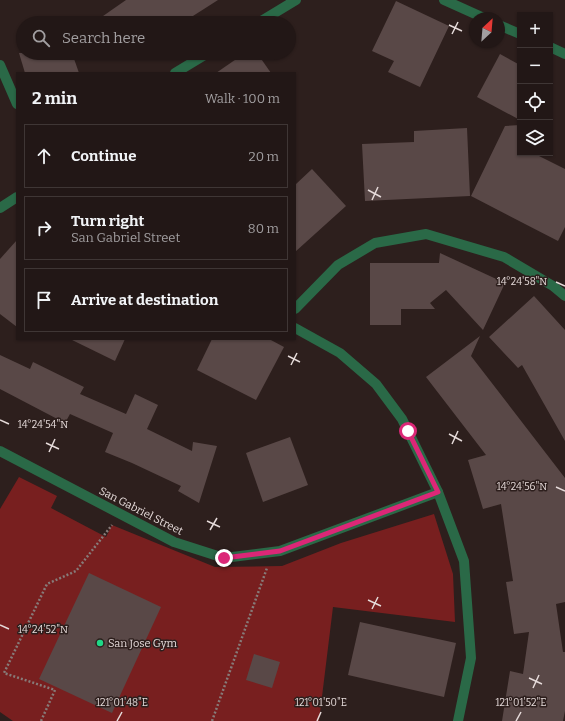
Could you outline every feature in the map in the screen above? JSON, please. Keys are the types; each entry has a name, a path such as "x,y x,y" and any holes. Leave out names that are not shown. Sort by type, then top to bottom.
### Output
{"street":[{"path":"270,16 296,0"},
{"path":"444,0 471,12"},
{"path":"505,27 517,33"},
{"path":"552,48 565,54"},
{"path":"177,72 196,60"},
{"path":"0,65 16,102"},
{"path":"0,208 16,198"},
{"path":"296,308 338,265 375,243 426,234 504,257 553,286 565,296"},
{"path":"296,329 340,353 376,384 402,419 438,492 464,561 471,658 458,721"},
{"name":"San Gabriel Street","path":"0,451 174,542 224,558 280,551 438,492"}],"path":[{"path":"42,721 55,690 4,672 47,584 76,571 113,524"},
{"path":"212,721 273,552"}],"shaded area":[{"path":"19,477 57,496 51,508 106,537 112,525 215,567 282,566 341,543 434,514 453,574 455,622 333,607 319,721 13,721 0,712 0,509"}],"building":[{"path":"126,0 218,0 193,16 103,16"},
{"path":"396,1 449,26 420,87 388,72 394,61 372,51"},
{"path":"500,54 517,63 517,118 477,97"},
{"path":"21,60 74,60 79,72 25,72"},
{"path":"235,60 262,60 270,72 217,72"},
{"path":"517,125 517,156 539,156 565,169 565,227 558,241 471,196 505,126"},
{"path":"467,128 470,196 365,201 362,144 414,142 414,131"},
{"path":"312,169 346,206 296,251 296,184"},
{"path":"16,241 16,326 0,314 0,259"},
{"path":"440,253 505,283 483,330 446,290 430,303 435,309 401,309 401,325 370,325 370,263 439,263"},
{"path":"534,296 565,330 565,441 522,365 518,368 489,337"},
{"path":"480,336 471,356 565,478 565,602 556,604 563,652 565,652 565,711 563,721 502,721 510,671 523,674 529,632 514,634 506,582 513,581 501,504 483,509 468,460 486,455 426,377"},
{"path":"72,340 125,340 115,361"},
{"path":"212,340 271,340 284,347 256,400 197,370"},
{"path":"0,355 30,369 33,362 84,387 80,394 126,414 135,394 158,405 147,429 192,451 193,442 217,446 199,503 178,491 181,486 105,452 113,433 70,414 65,423 0,389"},
{"path":"290,437 308,485 263,502 246,453"},
{"name":"San Jose Gym","path":"89,573 161,607 112,713 39,679"},
{"path":"360,622 456,643 444,697 348,675"},
{"path":"254,654 280,662 272,688 246,680"}],"place":[{"name":"San Jose Gym","path":"100,643"}],"route":[{"path":"224,558 280,551 438,492 408,431"}]}
